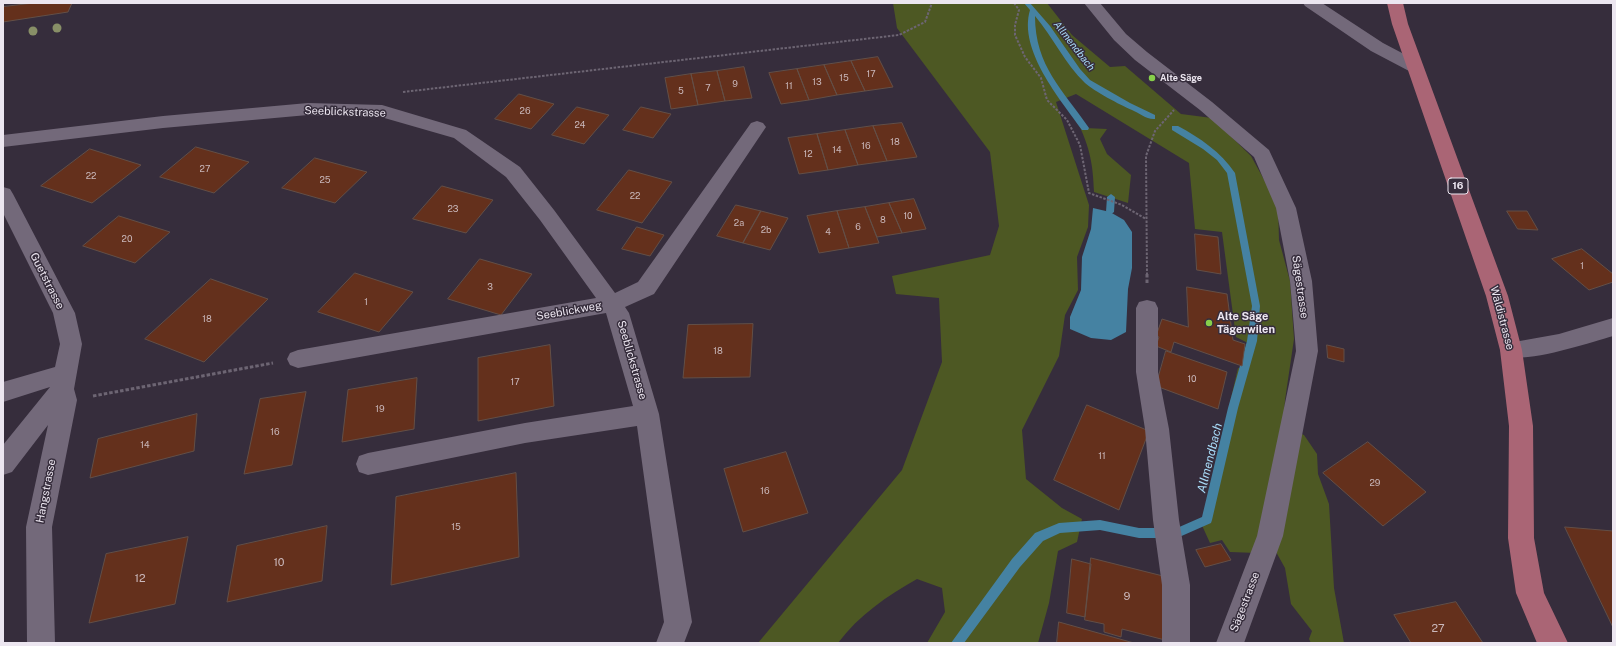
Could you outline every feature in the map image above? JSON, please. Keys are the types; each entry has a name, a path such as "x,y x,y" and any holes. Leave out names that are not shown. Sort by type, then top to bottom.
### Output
{"main road":[{"name":"Wäldistrasse","path":"1394,3 1415,67 1497,296 1511,350 1521,426 1521,538 1530,593 1547,633 1554,643"}],"street":[{"name":"Sägestrasse","path":"1092,3 1120,37 1141,56 1201,102 1262,154 1286,208 1301,281 1308,351 1270,536 1230,643"},
{"path":"1311,3 1377,47 1415,67"},
{"name":"Seeblickstrasse","path":"3,141 163,122 308,109 382,111 460,134 514,172 618,313 647,414 678,622 670,643"},
{"name":"Seeblickweg","path":"298,358 611,304 646,288 756,127"},
{"name":"Guetstrasse","path":"3,194 64,313 71,344 64,387 3,464"},
{"path":"1147,308 1147,372 1157,429 1169,547 1176,585 1176,643"},
{"path":"1511,350 1559,343 1613,327"},
{"path":"3,392 64,387"},
{"name":"Hangstrasse","path":"41,643 39,527 64,387"},
{"name":"Seeblickstrasse","path":"368,464 525,433 647,414"}],"path":[{"path":"398,93 899,35 925,22 932,3"},
{"path":"1014,3 1019,10 1015,25 1015,35 1025,57 1041,78 1047,100 1067,120 1080,145 1088,190 1096,197 1122,204 1146,219"},
{"path":"1147,308 1145,166 1151,138 1159,124 1175,109 1201,102"},
{"path":"64,387 298,358"}],"green space":[{"path":"893,3 1047,3 1072,35 1110,67 1125,66 1181,114 1212,118 1251,156 1278,205 1279,240 1290,281 1294,339 1285,400 1283,426 1304,435 1317,454 1318,474 1329,504 1334,588 1344,643 1311,643 1309,639 1312,631 1291,604 1285,568 1275,550 1257,553 1230,552 1222,540 1210,543 1200,521 1215,504 1225,424 1238,368 1246,369 1248,343 1236,337 1222,232 1195,229 1189,163 1076,94 1056,102 1089,205 1088,227 1077,257 1078,290 1065,315 1059,356 1022,430 1026,479 1062,508 1082,519 1077,542 1058,551 1049,603 1038,643 927,643 945,612 942,588 917,579 895,592 864,615 838,643 758,643 902,470 942,362 939,298 896,294 892,276 990,255 999,226 990,152 897,28"},
{"path":"1078,123 1085,128 1107,129 1100,139 1107,154 1131,175 1128,203 1094,192 1090,156"}],"water":[{"path":"1093,208 1110,212 1124,220 1132,232 1132,268 1128,289 1126,332 1111,340 1091,338 1070,329 1070,317 1081,290 1082,257 1091,229"}],"building":[{"path":"34,3 72,3 68,12 3,22 3,7"},
{"path":"878,57 893,87 865,91 851,61"},
{"path":"851,61 865,91 837,95 824,65"},
{"path":"824,65 837,95 809,100 797,69"},
{"path":"744,67 752,98 725,101 717,71"},
{"path":"797,69 809,100 781,104 769,73"},
{"path":"717,71 725,101 698,105 691,74"},
{"path":"691,74 698,105 671,109 665,78"},
{"path":"519,94 554,104 531,129 495,119"},
{"path":"577,107 609,115 584,144 552,135"},
{"path":"641,107 671,114 653,138 623,130"},
{"path":"902,123 917,157 887,161 873,126"},
{"path":"873,126 887,161 858,165 845,130"},
{"path":"845,130 858,165 828,170 817,134"},
{"path":"817,134 828,170 799,174 788,138"},
{"path":"196,147 249,162 214,193 160,177"},
{"path":"90,149 141,165 92,203 41,186"},
{"path":"315,158 367,172 335,203 282,188"},
{"path":"629,170 672,182 642,223 597,210"},
{"path":"442,186 493,200 466,233 413,219"},
{"path":"914,199 926,229 902,233 889,203"},
{"path":"889,203 902,233 877,237 865,207"},
{"path":"736,205 761,211 743,243 717,236"},
{"path":"865,207 879,243 849,248 837,211"},
{"path":"761,211 788,218 770,250 743,243"},
{"path":"837,211 849,248 819,253 807,216"},
{"path":"1507,211 1527,211 1538,230 1518,229"},
{"path":"119,216 170,232 135,263 83,246"},
{"path":"637,227 664,235 650,256 622,249"},
{"path":"1195,234 1218,237 1221,274 1197,270"},
{"path":"1582,249 1613,274 1613,282 1589,290 1552,259"},
{"path":"480,259 532,274 501,315 448,299"},
{"path":"355,273 413,292 379,332 318,312"},
{"path":"211,279 268,299 204,362 145,339"},
{"name":"Alte Säge Tägerwilen","path":"1187,287 1227,294 1233,340 1245,344 1242,366 1174,342 1171,352 1156,346 1159,337 1156,336 1162,319 1188,327"},
{"path":"753,324 750,377 683,378 688,325"},
{"path":"550,345 554,406 478,421 478,358"},
{"path":"1327,345 1344,349 1344,362 1328,358"},
{"path":"1166,351 1227,372 1218,409 1156,386"},
{"path":"417,378 414,429 342,442 348,390"},
{"path":"306,392 292,465 244,474 260,399"},
{"path":"1087,405 1149,431 1119,510 1054,480"},
{"path":"197,414 194,451 90,478 98,439"},
{"path":"1368,442 1426,492 1383,526 1323,473"},
{"path":"786,452 808,513 743,532 724,469"},
{"path":"516,473 519,557 391,585 396,497"},
{"path":"327,526 322,581 227,602 237,546"},
{"path":"1565,527 1613,531 1613,627"},
{"path":"188,537 175,604 89,623 106,554"},
{"path":"1221,544 1231,560 1205,567 1196,550"},
{"path":"1091,558 1167,577 1165,640 1122,629 1121,637 1104,632 1104,624 1085,620"},
{"path":"1072,559 1091,564 1085,617 1067,613"},
{"path":"1456,602 1483,643 1411,643 1394,615"},
{"path":"1059,622 1134,643 1057,643"}],"waterway":[{"name":"Allmendbach","path":"1027,3 1048,27 1077,70 1088,82 1127,105 1152,117"},
{"path":"1032,11 1032,32 1039,58 1052,83 1085,128"},
{"name":"Allmendbach","path":"957,643 1016,563 1039,537 1059,528 1100,525 1139,533 1177,533 1207,520 1233,408 1252,341 1256,306 1231,173 1213,152 1175,128"},
{"path":"1110,212 1111,197"}],"place":[{"name":"Alte Säge","path":"1152,78"},
{"name":"Alte Säge Tägerwilen","path":"1209,323"}]}
